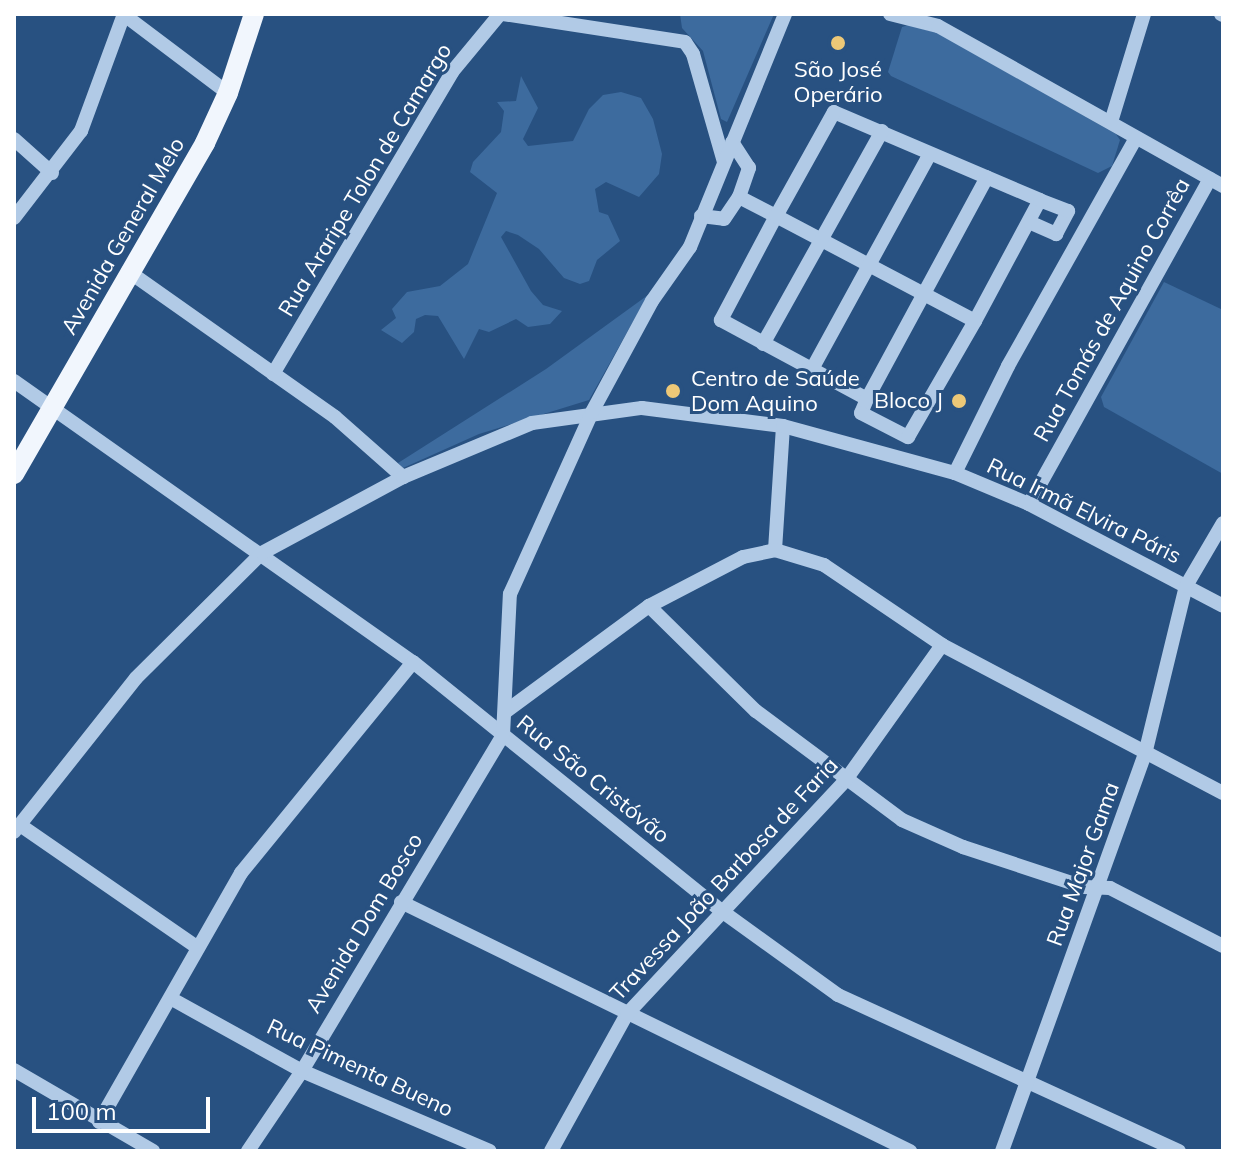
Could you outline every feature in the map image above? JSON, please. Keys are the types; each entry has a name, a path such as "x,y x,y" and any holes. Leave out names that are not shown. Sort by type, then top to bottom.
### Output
{"main road":[{"name":"Avenida General Melo","path":"14,474 128,271 205,143 228,93 254,14"}],"street":[{"path":"14,218 52,173 81,131 124,14 228,93"},
{"path":"501,14 685,42 693,54 724,162"},
{"name":"Rua Araripe Tolon de Camargo","path":"273,374 452,72 501,14"},
{"name":"Avenida Dom Bosco","path":"248,1151 302,1071 503,735 510,594 592,412 652,301 690,247 785,14"},
{"path":"890,14 938,26 1217,182"},
{"path":"1111,122 1144,14"},
{"path":"867,399 721,320 834,112 1068,211 1056,234 1029,222"},
{"path":"763,344 882,131"},
{"path":"955,473 1008,366 1136,138"},
{"path":"14,139 52,173"},
{"path":"701,216 724,219 739,197 749,168 732,142"},
{"path":"811,371 930,154"},
{"path":"987,177 861,413 908,437 1040,200"},
{"name":"Rua Tomás de Aquino Corrêa","path":"1029,504 1217,182"},
{"path":"739,197 975,321"},
{"path":"128,271 335,417 403,477"},
{"name":"Rua São Cristóvão","path":"14,381 413,662 723,912 838,995 1026,1084 1179,1151"},
{"name":"Rua Irmã Elvira Páris","path":"17,828 136,678 262,553 403,477 532,423 592,412 642,408 783,426 955,473 1029,504 1223,606"},
{"path":"775,550 783,426"},
{"name":"Rua Major Gama","path":"1002,1151 1145,754 1186,586 1223,523"},
{"path":"505,712 649,606 743,557 775,550 850,579 942,645 1223,793"},
{"path":"649,606 735,693 845,781 902,820 963,847 1110,888 1223,946"},
{"name":"Travessa João Barbosa de Faria","path":"551,1151 627,1014 845,781 942,645"},
{"path":"99,1122 172,999 241,873 413,662"},
{"path":"17,828 198,948"},
{"path":"401,902 910,1151"},
{"name":"Rua Pimenta Bueno","path":"172,999 302,1071 490,1151"},
{"path":"14,1070 153,1151"}],"shaded area":[{"path":"680,14 774,14 727,122 721,119 703,51 682,28"},
{"path":"908,25 938,33 1116,134 1120,140 1112,166 1098,173 891,76 888,72 902,27"},
{"path":"521,76 538,108 523,139 528,146 573,141 589,109 603,95 621,92 641,98 653,119 662,154 659,174 639,197 606,182 595,189 599,212 608,215 620,241 597,260 589,281 580,284 564,278 539,249 518,235 506,231 501,237 531,291 543,305 562,311 550,324 528,327 516,319 489,332 479,329 464,359 438,316 425,315 416,319 414,332 402,343 381,330 396,318 392,309 407,292 440,286 468,264 497,193 470,172 473,162 501,132 504,111 497,102 516,101"},
{"path":"1164,282 1223,310 1223,474 1104,407 1101,397"},
{"path":"648,295 589,400 479,434 403,468 398,463 546,369"}],"place":[{"name":"São José Operário","path":"838,43"},
{"name":"Centro de Saúde Dom Aquino","path":"673,391"},
{"name":"Bloco J","path":"959,401"}]}
